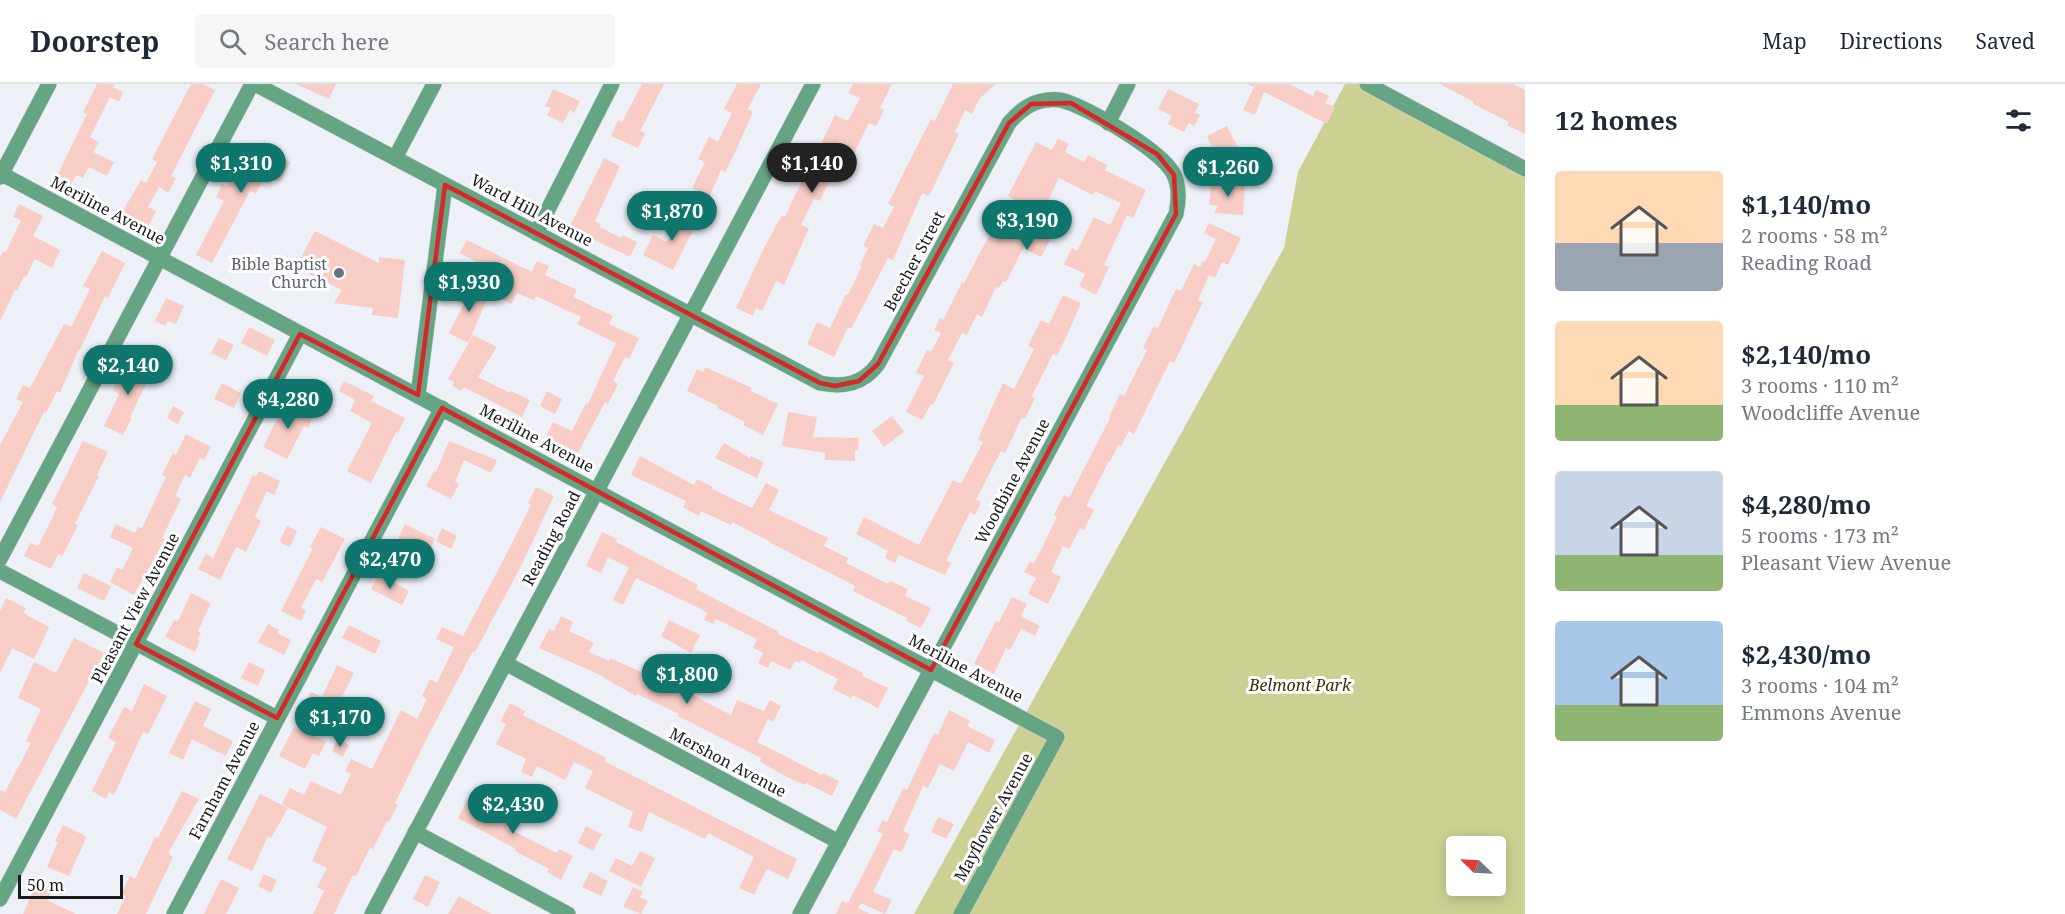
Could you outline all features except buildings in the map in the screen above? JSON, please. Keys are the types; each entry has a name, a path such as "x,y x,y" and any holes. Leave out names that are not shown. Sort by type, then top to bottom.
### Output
{"street":[{"path":"1,175 49,84"},
{"path":"0,559 254,84"},
{"name":"Ward Hill Avenue","path":"254,84 820,383 835,386 859,381"},
{"path":"395,158 434,84"},
{"path":"536,233 612,84"},
{"name":"Reading Road","path":"372,914 813,84"},
{"path":"1108,123 1128,84"},
{"path":"1367,84 1525,169"},
{"name":"Beecher Street","path":"859,381 879,364 1009,123 1018,113 1031,104 1045,100 1058,100 1071,103 1108,123"},
{"name":"Woodbine Avenue","path":"800,914 1176,214 1179,188 1166,162 1108,123"},
{"name":"Meriline Avenue","path":"1,175 1057,737"},
{"path":"418,395 445,184"},
{"name":"Pleasant View Avenue","path":"0,899 300,334"},
{"name":"Farnham Avenue","path":"174,914 442,408"},
{"path":"0,571 277,718"},
{"name":"Mershon Avenue","path":"505,663 839,842"},
{"name":"Mayflower Avenue","path":"961,914 1057,737"},
{"path":"415,832 568,914"}],"highlighted area":[{"path":"1071,103 1157,154 1174,175 1176,214 931,670 442,408 277,718 136,644 300,334 418,395 445,185 820,383 835,386 859,381 878,364 1009,123 1031,104"}],"green space":[{"name":"Belmont Park","path":"1345,84 1367,84 1525,169 1525,914 914,914 1284,248 1298,172"}],"place":[{"name":"Bible Baptist Church","path":"339,273"}]}
